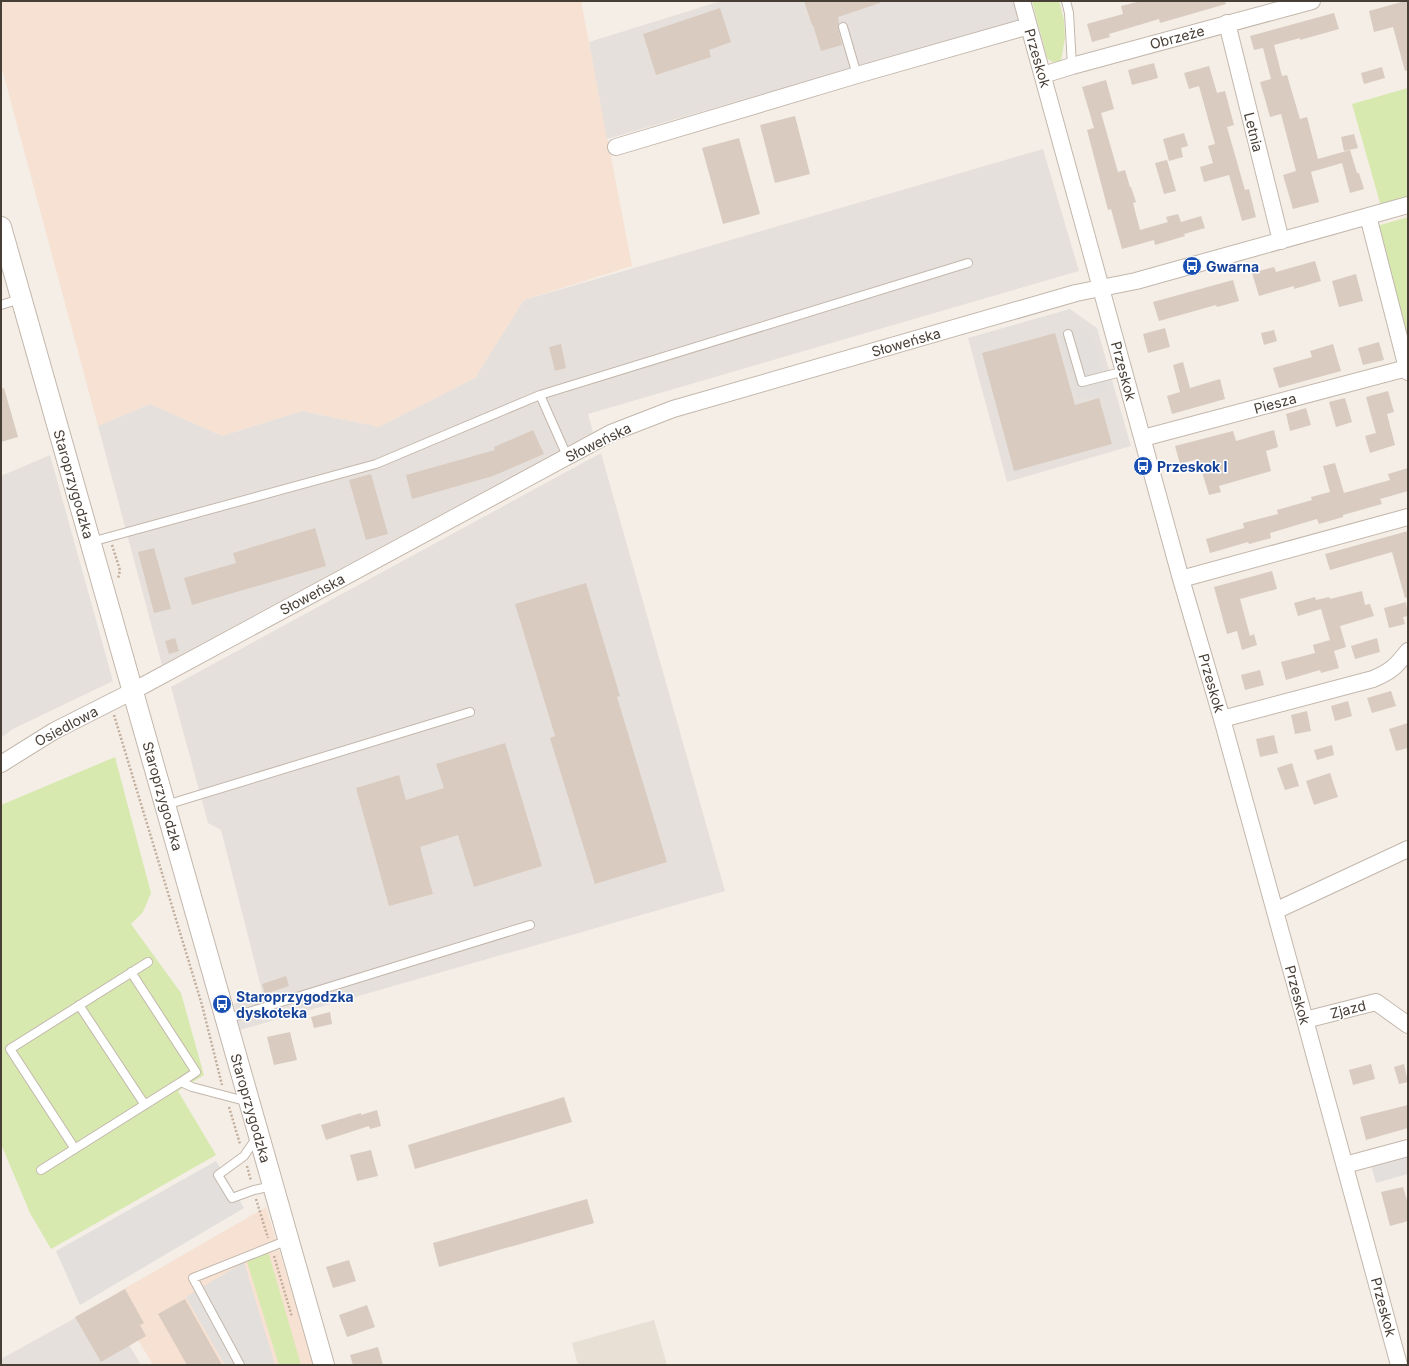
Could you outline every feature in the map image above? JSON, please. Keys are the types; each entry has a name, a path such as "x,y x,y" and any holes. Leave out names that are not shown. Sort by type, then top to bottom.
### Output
{"street":[{"name":"Przeskok","path":"1022,1 1181,579 1222,719 1399,1365"},
{"name":"Obrzeże","path":"1043,75 1227,23 1312,1"},
{"name":"Letnia","path":"1227,23 1281,241"},
{"path":"616,147 857,75 1029,26"},
{"path":"1102,288 1136,281 1408,205"},
{"name":"Piesza","path":"1143,438 1407,370 1368,216"},
{"name":"Staroprzygodzka","path":"1,228 250,1102 273,1186 279,1243 324,1365"},
{"name":"Słoweńska","path":"133,691 611,433 673,409 1076,293 1102,288"},
{"path":"1181,579 1408,517"},
{"path":"1222,719 1373,679 1386,674 1396,666 1408,651"},
{"name":"Osiedlowa","path":"1,764 54,731 133,691"},
{"path":"1275,911 1408,849"},
{"name":"Zjazd","path":"1305,1020 1376,1002 1408,1025"},
{"path":"1345,1165 1408,1148"}],"lane":[{"path":"1066,1 1069,13 1072,66"},
{"path":"843,27 857,75"},
{"path":"91,542 376,464 540,395 968,263"},
{"path":"1,305 20,298"},
{"path":"1068,334 1082,382 1125,371"},
{"path":"540,395 567,456"},
{"path":"166,805 470,712"},
{"path":"226,1019 530,926"},
{"path":"75,1149 10,1049 148,962"},
{"path":"41,1170 196,1072 131,972"},
{"path":"79,1005 145,1105"},
{"path":"181,1082 192,1087 250,1102"},
{"path":"259,1135 244,1156 218,1175 232,1198 254,1190 273,1186"},
{"path":"240,1365 193,1278 279,1243"}],"path":[{"path":"110,703 151,833 200,998 226,1096 254,1190 279,1243 293,1322"}],"shaded area":[{"path":"1,1 581,1 632,266 524,300 475,378 379,427 302,411 222,436 150,404 98,426 1,65"},
{"path":"721,1 1013,1 1019,24 894,56 607,139 589,42"},
{"path":"1043,149 1079,271 588,414 593,432 162,665 98,426 150,404 222,436 302,411 379,427 475,378 524,300"},
{"path":"1070,309 1097,328 1131,446 1007,482 968,338"},
{"path":"1075,327 1081,328 1092,334 1108,391 1078,398 1059,332"},
{"path":"601,453 725,891 240,1030 234,1004 263,995 221,830 208,823 171,687"},
{"path":"50,455 113,681 13,729 1,738 1,476"},
{"path":"1408,1151 1408,1174 1376,1183 1370,1162"},
{"path":"216,1161 244,1208 80,1305 56,1251"},
{"path":"266,1207 314,1365 153,1365 112,1296"},
{"path":"244,1262 275,1365 225,1365 186,1297"},
{"path":"104,1302 141,1365 1,1365 1,1359"},
{"path":"654,1320 667,1365 578,1365 572,1343"}],"green space":[{"path":"1032,1 1059,1 1064,20 1065,38 1061,61 1052,62 1047,58"},
{"path":"1408,88 1408,203 1382,210 1352,104"},
{"path":"1408,217 1408,345 1377,226"},
{"path":"115,757 151,893 143,912 131,924 181,993 204,1075 178,1091 216,1155 51,1249 30,1213 1,1144 1,805"},
{"path":"268,1251 301,1365 279,1365 247,1262"}],"building":[{"path":"804,1 880,1 880,3 838,17 838,28 842,45 821,51"},
{"path":"1141,1 1225,1 1226,4 1160,23 1159,19 1109,34 1110,37 1092,42 1087,24 1123,14 1121,6"},
{"path":"1408,1 1408,70 1405,71 1393,27 1374,32 1369,11"},
{"path":"720,8 731,42 709,50 711,57 656,75 643,34"},
{"path":"1334,13 1339,29 1300,40 1300,38 1274,45 1282,76 1287,75 1300,119 1307,117 1318,159 1350,150 1364,189 1350,193 1342,163 1311,172 1319,202 1293,209 1283,175 1296,171 1281,114 1270,117 1260,82 1271,79 1263,48 1254,50 1250,36"},
{"path":"1154,63 1158,78 1132,85 1128,70"},
{"path":"1209,66 1217,93 1225,91 1234,125 1227,127 1245,190 1249,189 1256,217 1242,221 1229,175 1204,182 1200,167 1213,163 1208,146 1215,144 1199,86 1189,89 1184,73"},
{"path":"1382,67 1385,78 1364,84 1361,73"},
{"path":"1106,80 1114,109 1101,113 1118,172 1125,170 1136,202 1133,203 1140,230 1168,222 1166,217 1178,214 1181,222 1201,216 1205,228 1155,245 1154,240 1122,249 1111,209 1108,210 1087,130 1094,128 1082,87"},
{"path":"795,116 810,174 775,183 760,125"},
{"path":"1184,133 1188,146 1181,148 1183,157 1169,161 1163,139"},
{"path":"1354,134 1358,148 1344,151 1341,137"},
{"path":"739,138 760,214 723,224 702,148"},
{"path":"1167,160 1176,191 1164,194 1155,163"},
{"path":"1315,261 1321,281 1294,289 1294,286 1259,296 1252,273 1274,267 1276,272"},
{"path":"1356,274 1363,301 1339,307 1332,281"},
{"path":"1233,280 1239,301 1217,307 1216,305 1159,321 1153,302"},
{"path":"1165,328 1170,347 1148,353 1143,334"},
{"path":"1274,330 1277,341 1264,345 1261,333"},
{"path":"1055,333 1075,405 1099,398 1112,444 1014,471 982,353"},
{"path":"1379,342 1384,360 1363,365 1358,348"},
{"path":"561,344 566,368 555,371 549,347"},
{"path":"1333,344 1341,371 1279,388 1273,368 1312,357 1310,351"},
{"path":"1183,362 1190,388 1220,379 1225,399 1172,414 1167,396 1180,392 1173,365"},
{"path":"4,388 18,437 1,442 1,389"},
{"path":"1388,391 1394,412 1387,414 1395,445 1370,453 1365,436 1376,433 1366,397"},
{"path":"1345,398 1352,422 1336,427 1329,402"},
{"path":"1306,408 1311,425 1290,431 1286,414"},
{"path":"533,430 544,454 493,476 412,499 406,475 495,450 494,447"},
{"path":"1274,430 1278,447 1266,451 1271,471 1219,486 1221,492 1209,495 1198,459 1180,464 1175,446 1233,431 1236,441"},
{"path":"1335,463 1344,493 1390,480 1388,474 1408,468 1408,491 1380,499 1382,504 1343,515 1343,517 1319,524 1317,519 1270,533 1271,538 1249,544 1248,542 1210,553 1206,539 1244,528 1243,523 1278,514 1277,510 1312,500 1311,497 1330,492 1323,466"},
{"path":"371,474 388,534 366,540 349,480"},
{"path":"315,528 326,566 192,605 184,578 236,563 233,553"},
{"path":"1408,531 1408,597 1405,598 1392,552 1330,570 1325,554"},
{"path":"154,548 171,609 154,613 138,552"},
{"path":"1272,571 1277,589 1240,599 1250,636 1254,634 1257,645 1242,650 1237,631 1227,634 1214,587"},
{"path":"586,583 620,696 617,697 667,862 595,884 550,738 555,736 515,604"},
{"path":"1362,591 1365,605 1370,604 1374,616 1340,626 1346,647 1334,651 1339,668 1321,673 1320,670 1286,680 1281,662 1315,653 1313,645 1330,640 1321,609 1298,616 1294,603 1315,597 1316,600 1329,597 1330,599"},
{"path":"1406,602 1408,616 1403,617 1405,624 1389,628 1384,608"},
{"path":"175,638 179,651 169,654 165,641"},
{"path":"1377,638 1380,652 1355,659 1351,646"},
{"path":"1260,670 1264,685 1245,690 1241,675"},
{"path":"1391,691 1396,706 1372,713 1367,698"},
{"path":"1348,701 1352,716 1335,721 1331,706"},
{"path":"1307,711 1311,731 1295,734 1291,715"},
{"path":"1408,723 1408,748 1396,751 1389,729"},
{"path":"1274,735 1278,753 1260,757 1256,739"},
{"path":"505,743 542,866 474,887 458,835 420,847 433,894 389,906 356,788 399,775 406,800 444,788 436,764"},
{"path":"1332,745 1334,755 1317,760 1314,750"},
{"path":"1292,763 1299,786 1285,790 1277,768"},
{"path":"1330,773 1338,797 1314,805 1306,781"},
{"path":"286,976 289,986 265,994 262,984"},
{"path":"330,1012 332,1024 314,1028 311,1017"},
{"path":"290,1032 297,1060 274,1065 267,1037"},
{"path":"1371,1064 1375,1079 1353,1085 1349,1070"},
{"path":"1404,1064 1408,1082 1399,1084 1394,1067"},
{"path":"564,1097 572,1122 415,1169 408,1145"},
{"path":"1408,1105 1408,1128 1366,1140 1360,1117"},
{"path":"377,1110 381,1126 370,1129 369,1126 326,1140 321,1125 361,1113 361,1115"},
{"path":"371,1150 378,1176 357,1181 350,1155"},
{"path":"1403,1187 1408,1204 1408,1221 1390,1226 1381,1192"},
{"path":"587,1199 594,1223 439,1267 433,1243"},
{"path":"349,1260 356,1281 333,1288 326,1267"},
{"path":"125,1289 144,1323 140,1325 146,1336 101,1362 75,1317"},
{"path":"185,1299 222,1365 187,1365 158,1314"},
{"path":"367,1305 375,1327 347,1337 339,1315"},
{"path":"378,1347 383,1365 353,1365 350,1355"}],"place":[{"name":"Gwarna","path":"1192,266"},
{"name":"Przeskok I","path":"1143,466"},
{"name":"Staroprzygodzka dyskoteka","path":"222,1004"}]}
